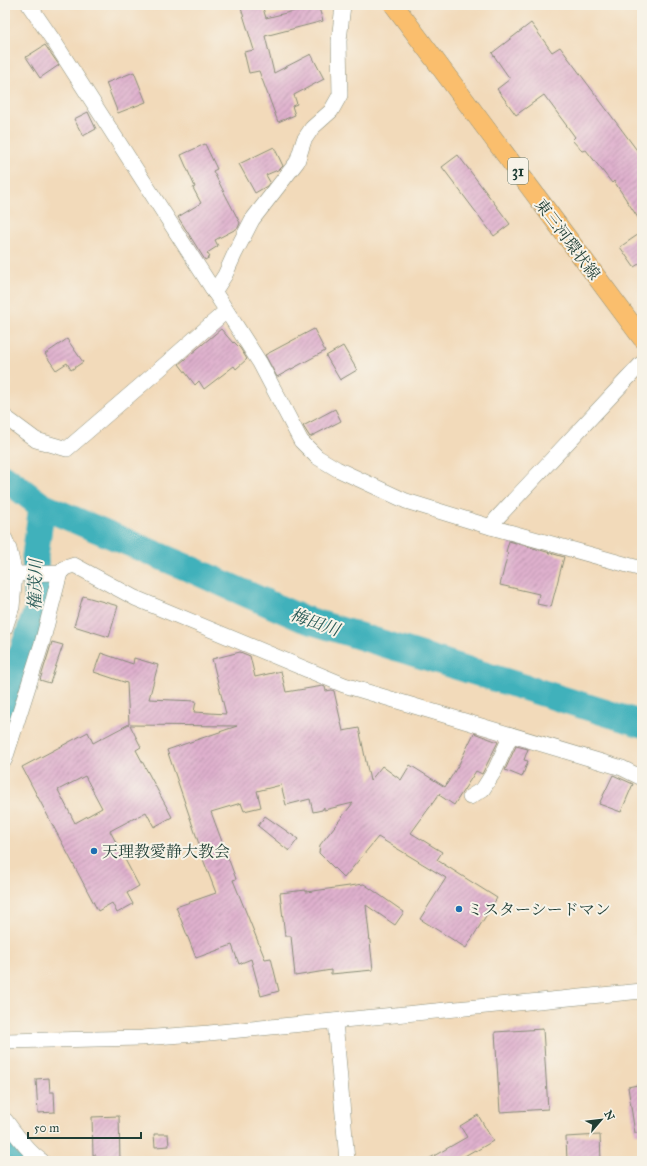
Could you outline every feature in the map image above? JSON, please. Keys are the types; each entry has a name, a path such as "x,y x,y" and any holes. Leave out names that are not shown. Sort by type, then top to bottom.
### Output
{"main road":[{"name":"東三河環状線","path":"394,5 642,338"}],"street":[{"path":"29,5 55,43 260,363 301,441 316,457 337,469 406,501 491,527 642,569"},
{"path":"214,292 225,275 252,220 297,162 304,140 312,128 331,111 340,95 339,41 342,5"},
{"path":"5,417 36,440 67,449 226,311"},
{"path":"491,527 502,513 642,363"},
{"path":"5,539 18,574 12,607 5,628"},
{"path":"18,574 58,573 65,568 74,565 135,598 344,685 622,768 642,778"},
{"path":"5,759 42,643 58,573"},
{"path":"470,797 483,789 495,770 511,735"},
{"path":"5,1041 142,1038 642,991"},
{"path":"335,1021 347,1161"},
{"path":"5,1120 20,1140 42,1161"}],"building":[{"path":"240,5 262,5 266,18 318,5 323,21 265,36 274,73 311,54 324,79 294,95 297,104 292,106 295,115 278,122 259,71 249,73 244,52 254,50"},
{"path":"531,23 552,52 560,47 642,157 642,224 614,181 612,183 586,150 582,151 572,140 575,137 544,95 516,115 497,89 510,79 492,53"},
{"path":"45,45 59,65 40,78 26,57"},
{"path":"134,72 146,102 118,113 106,83"},
{"path":"88,112 96,129 83,136 74,119"},
{"path":"205,144 217,169 213,171 240,223 238,228 215,240 218,246 207,253 210,257 205,260 178,217 201,203 193,188 195,187 181,155"},
{"path":"274,147 283,166 280,169 266,175 270,182 267,186 255,193 239,164"},
{"path":"458,155 510,224 494,236 442,167"},
{"path":"642,232 642,262 634,267 620,247"},
{"path":"221,329 233,343 234,342 240,348 247,359 236,369 234,366 204,389 199,381 195,385 179,364"},
{"path":"314,329 325,351 277,377 265,355"},
{"path":"67,339 83,362 71,370 67,363 56,370 45,354"},
{"path":"343,346 357,370 340,380 326,356"},
{"path":"335,409 341,421 310,437 303,426"},
{"path":"509,541 564,557 551,607 537,604 539,594 500,585 508,553 506,552"},
{"path":"83,596 118,606 109,637 74,626"},
{"path":"52,642 63,645 50,683 40,680"},
{"path":"240,652 250,656 255,677 281,671 286,692 323,686 325,687 326,691 334,691 343,731 359,728 370,781 382,766 401,780 410,765 445,787 459,764 474,733 498,742 482,774 476,771 454,805 439,795 440,793 411,833 442,852 437,860 497,898 466,948 420,919 446,878 378,837 344,878 319,853 320,845 353,803 324,810 324,807 322,810 313,812 310,799 286,805 281,785 257,791 261,807 244,811 241,803 211,812 236,879 233,880 265,959 271,958 279,991 261,996 251,959 239,964 232,945 196,958 176,907 216,893 201,854 202,853 167,750 237,726 130,725 141,747 136,750 172,817 154,827 146,812 110,831 139,886 127,893 133,904 117,913 112,903 98,911 22,767 88,732 93,743 129,724 127,683 94,672 101,653 133,664 134,658 158,665 149,699 196,701 194,712 226,714 212,659","holes":["85,776 102,808 75,823 58,790"]},
{"path":"516,746 528,749 524,760 528,761 522,777 505,770"},
{"path":"613,775 633,784 621,812 599,804"},
{"path":"265,816 298,839 289,851 258,826"},
{"path":"364,884 404,912 395,925 366,905 373,970 331,974 331,970 295,976 291,936 285,936 280,893 306,890 306,892"},
{"path":"543,1029 548,1109 500,1112 495,1032"},
{"path":"49,1078 50,1092 54,1092 55,1112 38,1113 36,1079"},
{"path":"642,1084 642,1133 635,1133 628,1087"},
{"path":"478,1115 493,1141 456,1161 425,1161 467,1137 460,1126"},
{"path":"119,1116 120,1161 97,1161 96,1155 93,1155 92,1117"},
{"path":"154,1134 168,1134 169,1146 155,1147"},
{"path":"600,1135 601,1161 567,1161 566,1137"}],"waterway":[{"name":"梅田川","path":"5,478 42,506 301,618 642,724"},
{"name":"権茂川","path":"5,707 8,702 19,661 38,608 35,556 42,506"},
{"name":"権茂川","path":"5,1152 13,1161"}],"place":[{"name":"天理教愛静大教会","path":"94,851"},
{"name":"ミスターシードマン","path":"459,909"}]}
